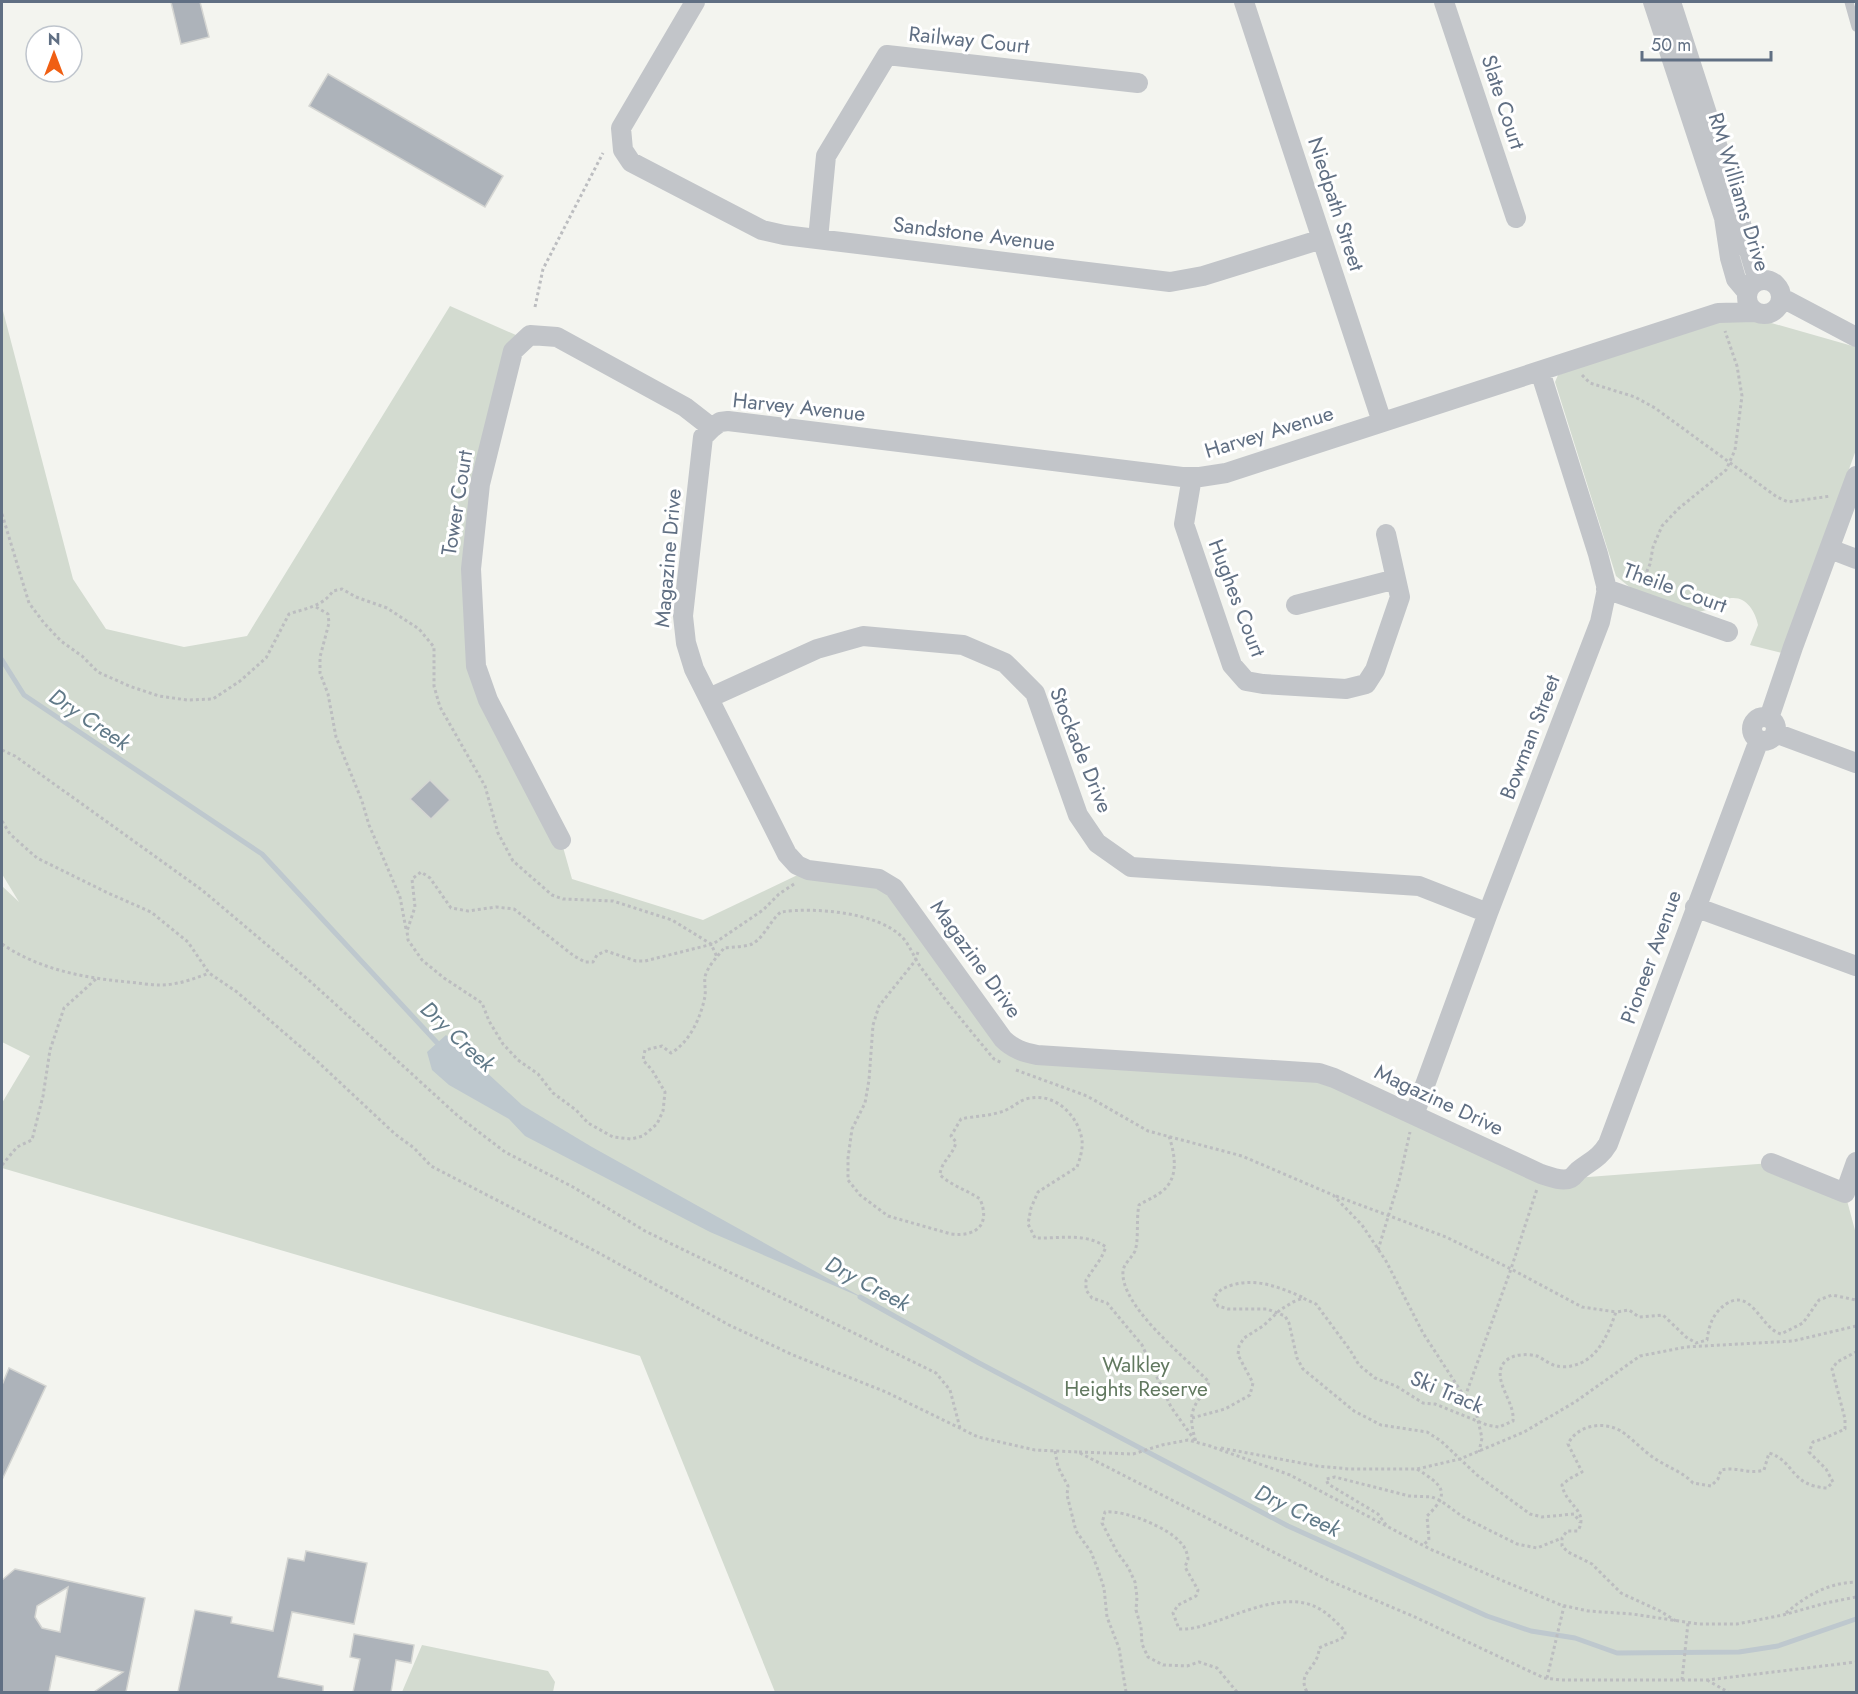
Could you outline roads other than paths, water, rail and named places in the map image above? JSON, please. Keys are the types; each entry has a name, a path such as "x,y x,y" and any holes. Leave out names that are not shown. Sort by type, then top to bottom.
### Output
{"street":[{"name":"Sandstone Avenue","path":"695,2 621,128 623,150 631,162 762,230 818,239 1170,282 1203,276 1322,239"},
{"name":"Niedpath Street","path":"1244,2 1382,422"},
{"name":"Slate Court","path":"1444,2 1516,218"},
{"name":"RM Williams Drive","path":"1653,2 1724,218 1730,258 1736,279 1754,299"},
{"name":"RM Williams Drive","path":"1671,2 1721,157 1754,299"},
{"name":"Railway Court","path":"818,239 826,156 887,55 1138,82"},
{"path":"1764,280 1776,285 1780,290 1781,300 1776,309 1754,299 1764,280"},
{"path":"1754,299 1772,313 1783,318 1850,334"},
{"name":"Harvey Avenue","path":"712,428 720,422 728,421 1192,477 1226,473 1718,313 1754,299"},
{"path":"1781,300 1788,301 1850,334"},
{"name":"Tower Court","path":"561,840 488,700 476,666 471,569 480,484 513,351 530,335 557,337 685,407 712,428"},
{"name":"Bowman Street","path":"1414,1115 1488,913 1600,622 1606,589 1598,554 1540,371"},
{"name":"Magazine Drive","path":"712,428 702,437 683,616 684,632 690,658 792,861 808,870 879,879 894,888 1003,1039 1020,1051 1319,1073 1541,1174 1552,1178 1571,1178"},
{"name":"Pioneer Avenue","path":"1571,1178 1598,1157 1608,1144 1695,907 1768,730 1857,476"},
{"name":"Hughes Court","path":"1192,477 1184,524 1232,665 1246,681 1346,689 1366,684 1375,670 1400,597 1386,534"},
{"path":"1830,549 1857,559"},
{"path":"1296,604 1396,579"},
{"name":"Theile Court","path":"1606,589 1728,632"},
{"name":"Stockade Drive","path":"709,698 817,649 862,636 963,645 1005,663 1035,693 1078,815 1097,843 1131,867 1419,886 1488,913"},
{"path":"1768,730 1857,763"},
{"path":"1695,907 1857,966"},
{"path":"1771,1163 1845,1193 1857,1162"}],"lane":[{"path":"1849,2 1857,27"}],"waterway":[{"name":"Dry Creek","path":"2,660 24,695 262,854 441,1047"},
{"name":"Dry Creek","path":"860,1297 979,1363 1288,1526 1487,1616 1531,1631 1575,1638 1617,1653 1739,1652 1778,1646 1856,1619"}],"park label":[{"name":"Walkley Heights Reserve","path":"1136,1377"}]}
